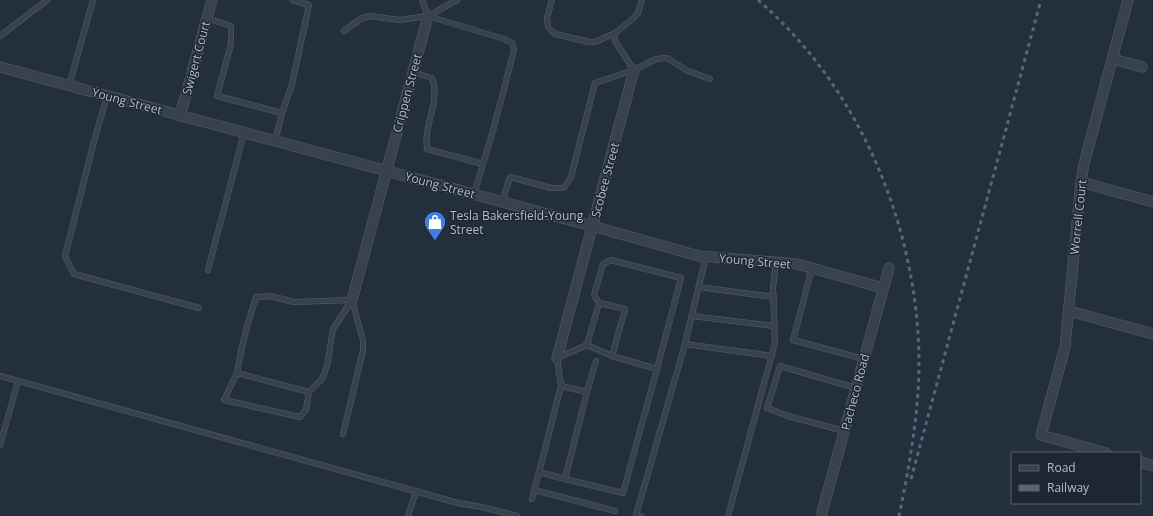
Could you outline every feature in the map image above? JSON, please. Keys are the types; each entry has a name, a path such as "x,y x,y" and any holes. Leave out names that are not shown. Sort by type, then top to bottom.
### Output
{"street":[{"name":"Swigert Court","path":"180,116 212,0"},
{"name":"Worrell Court","path":"1102,452 1041,435 1065,347 1084,164 1128,0"},
{"name":"Crippen Street","path":"352,300 428,16"},
{"path":"1113,59 1142,67"},
{"name":"Young Street","path":"0,67 386,170 699,256 797,264 883,288"},
{"name":"Scobee Street","path":"557,358 634,70"},
{"path":"1081,182 1153,202"},
{"name":"Pacheco Road","path":"821,516 889,268"},
{"path":"1069,311 1153,334"},
{"path":"1141,462 1153,466"}],"lane":[{"path":"0,36 47,0"},
{"path":"69,86 93,0"},
{"path":"275,141 282,112 292,84 309,5 292,0"},
{"path":"422,0 428,16"},
{"path":"344,31 362,18 370,16 399,20 428,16 457,0"},
{"path":"552,0 547,18 548,27 555,34 589,42 595,42 615,33 634,18 638,13 642,0"},
{"path":"428,16 504,39 512,43 514,50 494,127 474,194"},
{"path":"207,18 230,26 231,44 217,96 282,112"},
{"path":"615,33 615,41 634,70"},
{"path":"502,202 510,176 551,188 564,188 571,177 595,83 634,70 656,59 667,58 688,71 710,78"},
{"path":"413,72 432,78 435,86 434,101 426,140 427,149 483,164"},
{"path":"107,96 65,256 74,274 199,308"},
{"path":"208,270 244,133"},
{"path":"641,516 636,515 685,344 706,256"},
{"path":"539,472 623,493 681,278 611,260 603,264 594,295 599,303 625,309 612,356"},
{"path":"728,516 775,342 774,297 776,262"},
{"path":"812,268 793,340 864,359"},
{"path":"699,287 774,297"},
{"path":"270,296 294,302 352,300 333,329 327,366 322,379 309,392 306,410 300,417 224,400 237,373 242,348 256,297 270,296"},
{"path":"343,434 363,350 363,340 352,300"},
{"path":"587,345 599,303"},
{"path":"692,316 774,326"},
{"path":"685,344 772,356"},
{"path":"532,499 561,386 557,358 587,345 612,356 656,369"},
{"path":"565,478 596,362"},
{"path":"844,431 788,416 767,408 780,366 856,388"},
{"path":"237,373 309,392"},
{"path":"0,376 458,503 482,507 517,516"},
{"path":"0,445 2,428 18,381"},
{"path":"561,386 587,392"},
{"path":"534,490 615,511"},
{"path":"408,516 416,491"}],"railway":[{"path":"758,0 795,36 827,76 855,120 878,167 896,216 909,266 917,318 919,369 917,406 912,443 899,516"},
{"path":"911,479 1041,0"}],"place":[{"name":"Tesla Bakersfield-Young Street","path":"435,242"}]}
